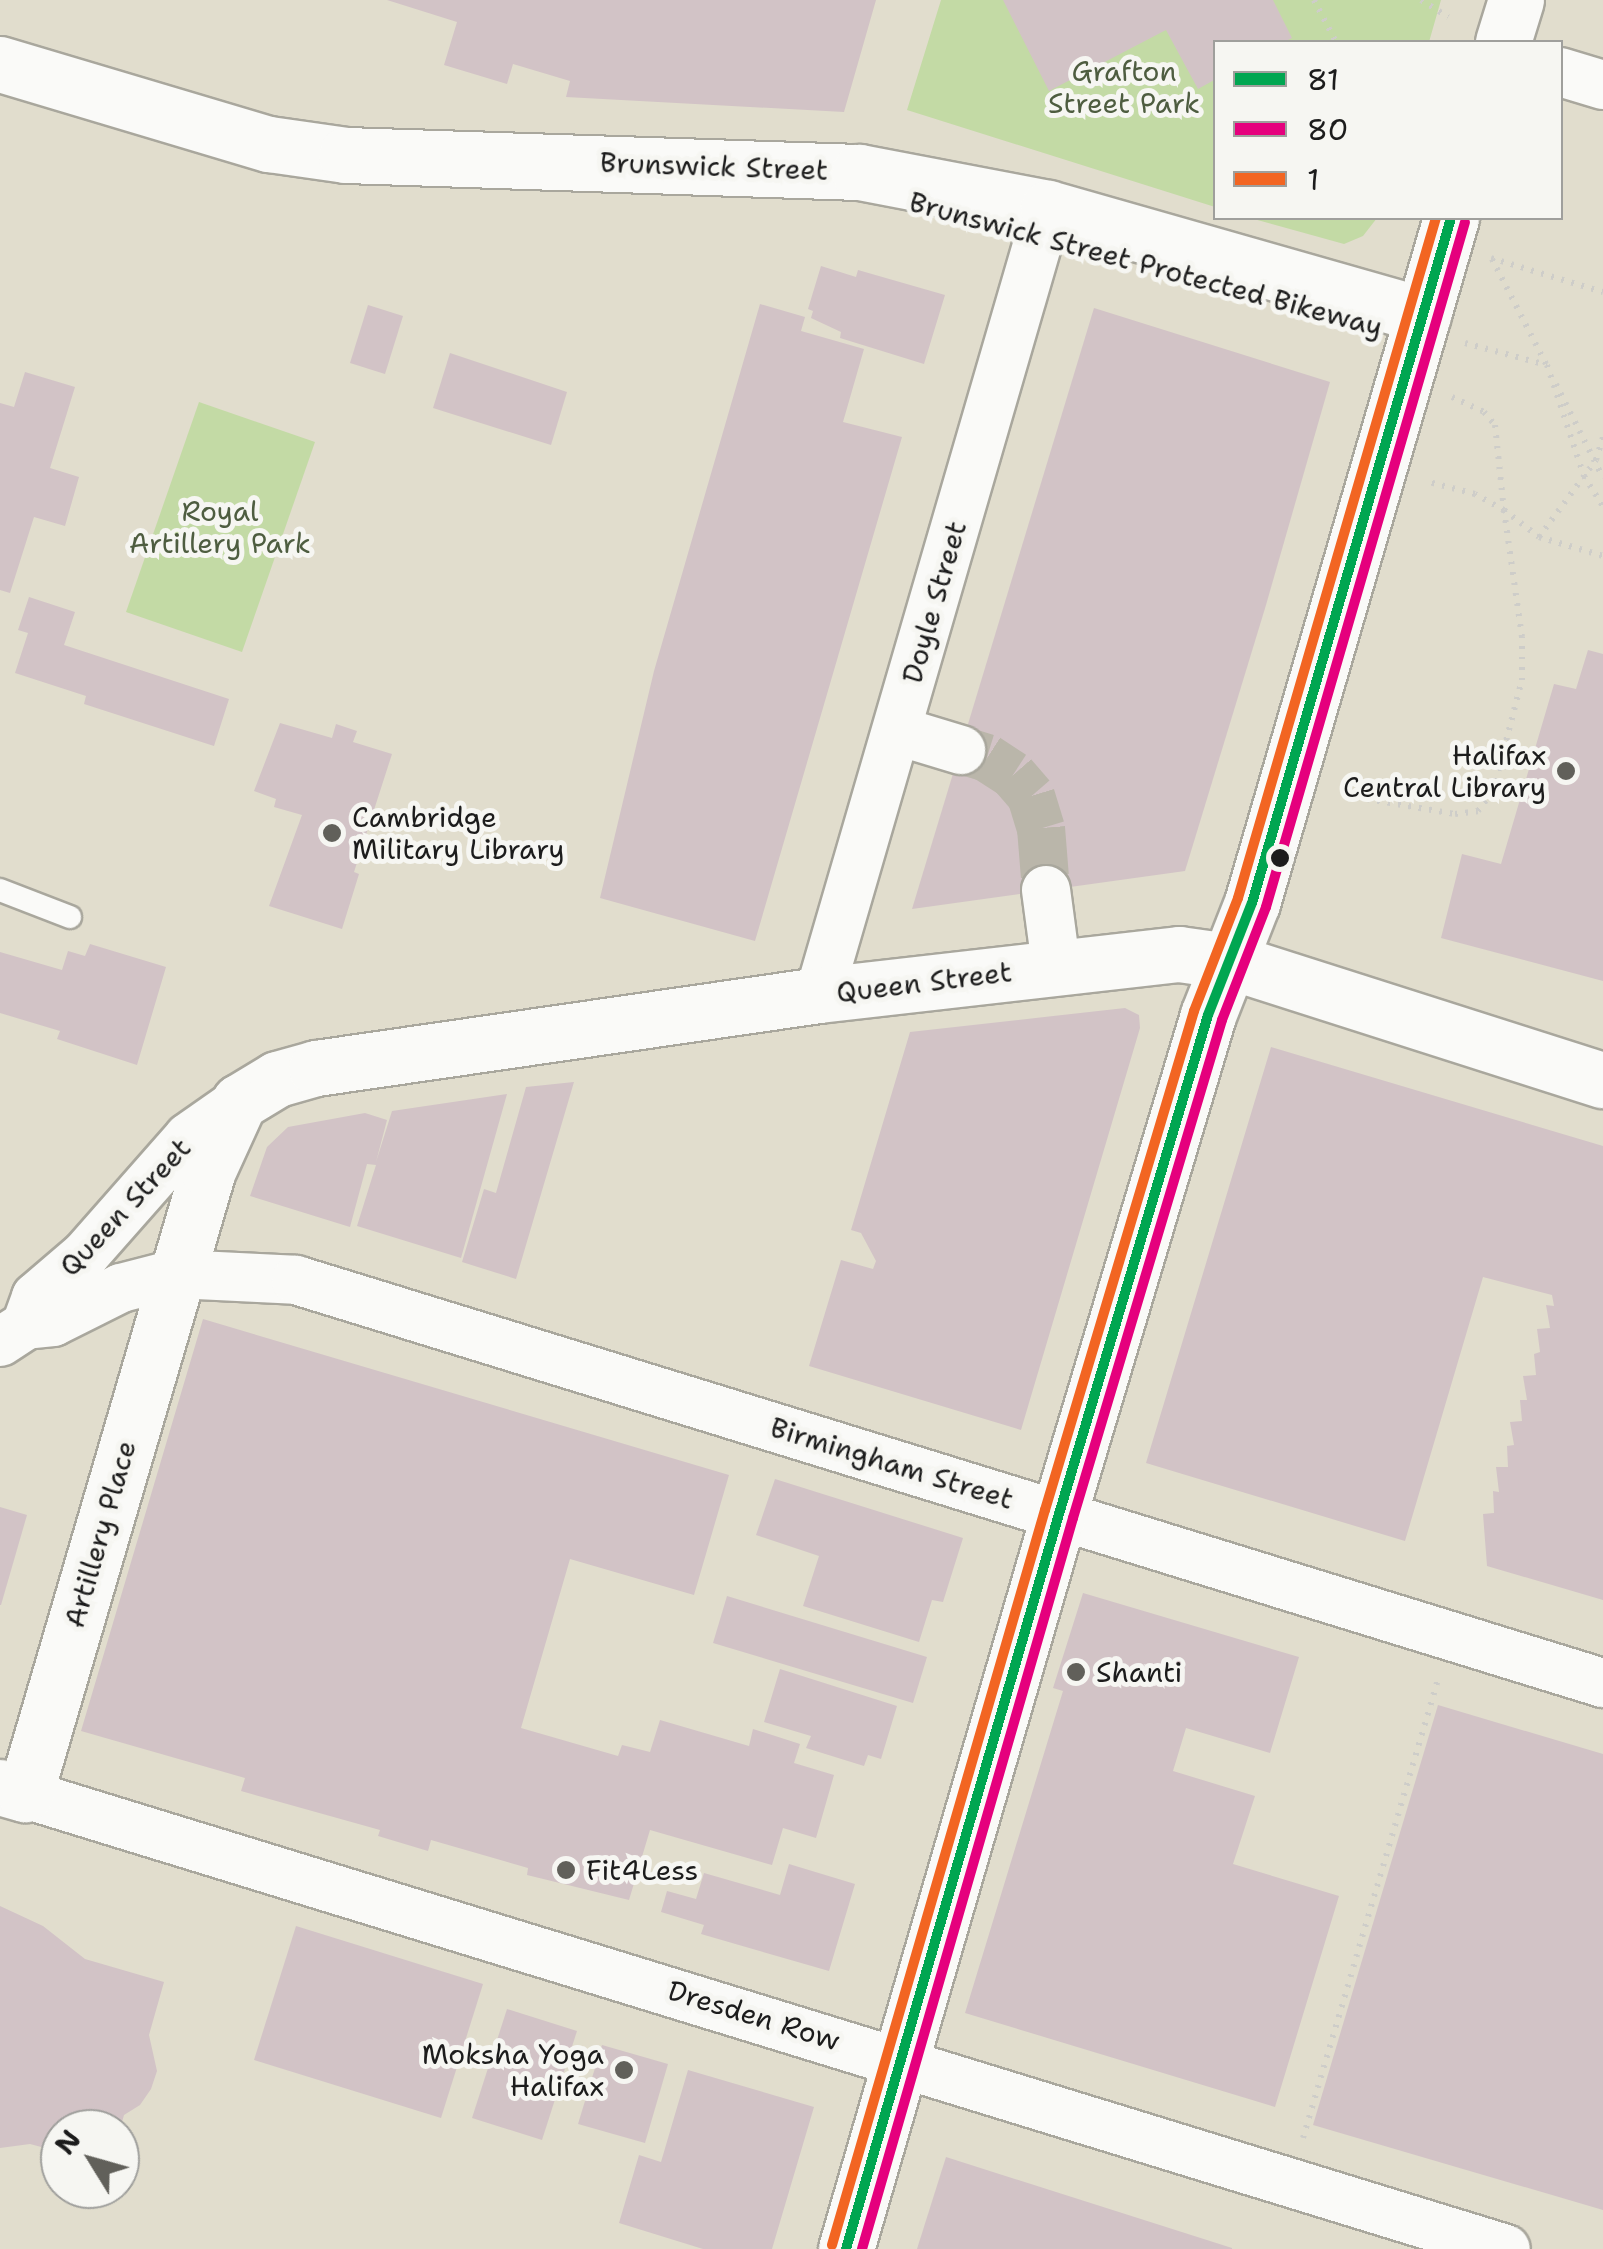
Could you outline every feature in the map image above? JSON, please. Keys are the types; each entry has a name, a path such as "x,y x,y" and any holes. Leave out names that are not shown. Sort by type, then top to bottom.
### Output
{"street":[{"path":"1504,40 1516,0"},
{"name":"Brunswick Street","path":"0,64 269,144 327,152 860,172 1048,208 1414,344"},
{"path":"1563,73 1603,85"},
{"name":"Doyle Street","path":"819,995 1048,208"},
{"path":"846,2249 1059,1514 1208,1015 1252,903 1451,220"},
{"path":"898,731 961,750"},
{"path":"1046,890 1056,965"},
{"name":"Queen Street","path":"13,1334 36,1298 85,1255 189,1137 277,1079 316,1068 819,995 1179,954 1229,961 1603,1080"},
{"name":"Queen Street","path":"13,1334 53,1322 120,1288 175,1274 208,1170 239,1102"},
{"name":"Birmingham Street","path":"175,1274 296,1280 1603,1682"},
{"name":"Artillery Place","path":"13,1790 175,1274"},
{"name":"Dresden Row","path":"13,1790 1506,2249"}],"lane":[{"path":"0,890 70,917"}],"path":[{"path":"1314,0 1335,40"},
{"path":"1421,0 1448,17"},
{"path":"1603,292 1492,258 1603,478"},
{"path":"1367,799 1456,814 1478,811 1493,791 1522,680 1522,637 1495,426 1414,344"},
{"name":"Brunswick Street Protected Bikeway","path":"1414,344 1546,365"},
{"path":"1546,365 1584,476 1603,507"},
{"path":"1539,537 1596,460 1603,437"},
{"path":"1428,482 1475,494 1539,537 1603,556"},
{"path":"1290,2182 1451,1635"}],"green space":[{"name":"Grafton Street Park","path":"941,0 1441,0 1430,40 1213,40 1213,206 907,110"},
{"path":"1257,220 1375,220 1363,236 1344,244"},
{"name":"Royal Artillery Park","path":"199,402 315,442 242,652 126,612"}],"building":[{"path":"387,0 876,0 844,112 566,97 570,81 513,64 507,84 444,65 457,22"},
{"path":"1003,0 1273,0 1292,38 1213,40 1213,81 1198,89 1166,30 1049,91"},
{"path":"821,266 856,277 858,270 945,295 924,364 840,338 841,332 811,318 813,311 808,309"},
{"path":"760,304 805,317 801,331 864,349 843,422 902,437 755,941 600,898 654,671"},
{"path":"368,305 403,316 385,374 350,363"},
{"path":"1094,308 1330,382 1266,605 1185,871 912,909"},
{"path":"450,353 567,392 551,445 433,408"},
{"path":"25,372 75,387 50,468 79,477 65,526 34,517 10,593 0,590 0,403 14,407"},
{"path":"29,597 75,612 64,645 229,699 214,746 84,704 86,696 15,673 28,633 18,630"},
{"name":"Halifax Central Library","path":"1588,650 1603,654 1603,981 1441,938 1462,854 1501,864 1554,684 1576,689"},
{"name":"Cambridge Military Library","path":"280,723 332,738 336,724 357,731 353,742 392,754 354,872 359,874 342,929 269,906 302,815 274,807 276,799 254,791"},
{"path":"90,944 166,967 137,1065 57,1039 60,1031 0,1013 0,952 62,970 68,951 85,956"},
{"path":"1125,1008 1139,1015 1140,1028 1021,1430 809,1366 841,1260 873,1269 876,1261 861,1233 851,1230 910,1032"},
{"path":"1271,1047 1603,1146 1603,1600 1487,1566 1483,1514 1494,1513 1493,1491 1499,1492 1496,1467 1508,1467 1507,1446 1514,1445 1510,1422 1522,1421 1520,1400 1527,1400 1523,1376 1536,1375 1534,1354 1540,1352 1537,1329 1550,1328 1546,1305 1554,1306 1552,1295 1483,1277 1405,1541 1146,1463"},
{"path":"574,1082 516,1279 462,1262 484,1189 496,1193 526,1087"},
{"path":"507,1094 461,1258 357,1226 376,1165 367,1164 350,1227 250,1196 267,1147 288,1127 365,1113 387,1120 376,1162 392,1111"},
{"path":"203,1319 729,1475 694,1595 570,1559 521,1728 618,1756 622,1745 650,1752 660,1720 749,1746 753,1729 800,1744 794,1763 834,1775 816,1838 783,1828 772,1865 650,1830 629,1900 527,1875 528,1868 431,1840 428,1851 378,1836 380,1830 241,1791 245,1778 81,1731"},
{"path":"775,1479 963,1538 943,1602 932,1600 919,1642 803,1606 819,1556 756,1535"},
{"path":"0,1507 27,1515 1,1605 0,1605"},
{"path":"1083,1593 1299,1657 1270,1753 1186,1728 1173,1771 1255,1796 1233,1864 1339,1896 1275,2107 965,2013 1063,1691 1053,1688"},
{"path":"727,1596 927,1657 913,1703 713,1643"},
{"path":"780,1669 897,1706 881,1759 868,1755 864,1766 806,1748 811,1736 764,1722"},
{"path":"1438,1705 1603,1754 1603,2210 1313,2125"},
{"path":"789,1864 855,1884 829,1971 701,1934 704,1925 661,1912 667,1891 696,1899 704,1873 780,1895"},
{"path":"0,1906 43,1926 85,1959 164,1982 149,2035 157,2071 140,2105 134,2109 40,2109 40,2147 0,2148"},
{"path":"296,1926 483,1984 441,2118 254,2060"},
{"path":"507,2009 577,2031 542,2140 472,2118"},
{"path":"602,2045 668,2064 645,2143 578,2124"},
{"path":"688,2070 814,2107 772,2249 703,2249 619,2223 639,2155 661,2162"},
{"path":"946,2157 1232,2248 1232,2249 917,2249"}],"tunnel":[{"path":"961,750 987,758 1013,775 1031,796 1041,828 1046,890"}],"transit line":[{"name":"1","path":"832,2245 1045,1510 1194,1011 1238,898 1435,220"},
{"name":"81","path":"846,2249 1059,1514 1208,1015 1252,903 1450,220"},
{"name":"80","path":"862,2249 1073,1518 1222,1020 1266,907 1465,222"}],"place":[{"name":"Halifax Central Library","path":"1566,771"},
{"name":"Cambridge Military Library","path":"332,833"},
{"name":"Shanti","path":"1076,1672"},
{"name":"Fit4Less","path":"566,1870"},
{"name":"Moksha Yoga Halifax","path":"624,2070"}]}
